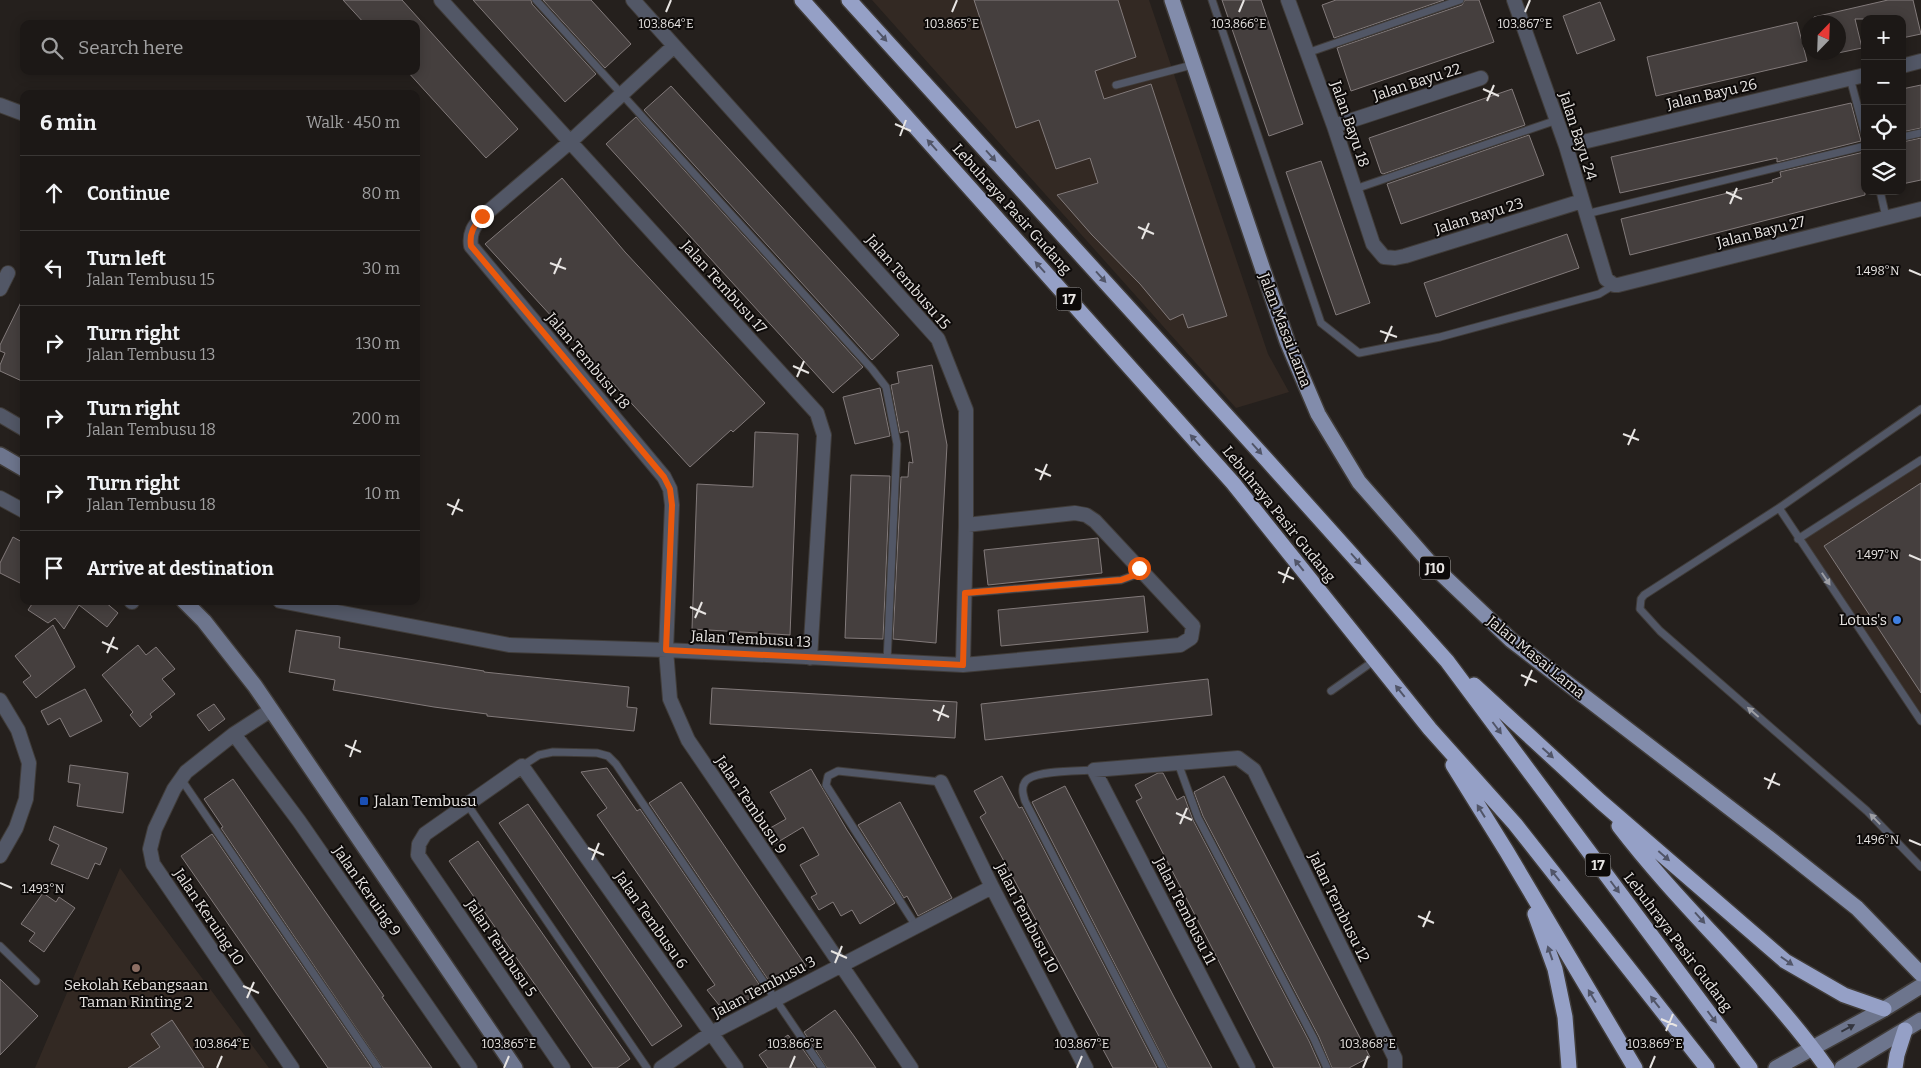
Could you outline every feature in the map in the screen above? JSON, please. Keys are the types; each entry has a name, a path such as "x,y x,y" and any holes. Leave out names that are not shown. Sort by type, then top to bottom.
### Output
{"highway":[{"name":"Lebuhraya Pasir Gudang","path":"802,0 1233,483 1430,729 1515,824 1707,1068"},
{"name":"Lebuhraya Pasir Gudang","path":"849,0 1260,451 1447,661 1750,1068"},
{"path":"1447,661 1600,801 1785,961 1844,995 1889,1006"},
{"path":"1430,729 1507,852 1635,1068"},
{"path":"1600,801 1640,853 1773,998 1806,1051 1827,1068"},
{"path":"1507,852 1544,934 1555,969 1565,1017 1569,1068"},
{"path":"1895,1068 1897,1055 1913,1025"}],"main road":[{"name":"Jalan Masai Lama","path":"1172,0 1192,66 1287,341 1318,414 1359,482 1430,563 1511,640 1858,908 1921,974"}],"street":[{"name":"Jalan Tembusu 17","path":"441,0 817,413 824,435 810,658"},
{"name":"Jalan Tembusu 15","path":"632,0 938,339 966,410 963,665"},
{"name":"Jalan Bayu 18","path":"1288,0 1334,126 1373,244 1384,257"},
{"name":"Jalan Bayu 24","path":"1514,0 1566,146 1606,279 1611,283"},
{"name":"Jalan Tembusu 18","path":"666,650 672,505 670,489 664,477 471,246 470,238 473,227 482,216 570,142 674,46"},
{"path":"1906,65 1921,61"},
{"name":"Jalan Bayu 26","path":"1566,146 1861,75"},
{"name":"Jalan Bayu 22","path":"1334,126 1481,78"},
{"path":"0,105 20,112"},
{"name":"Jalan Bayu 23","path":"1384,257 1395,258 1405,256 1584,207"},
{"name":"Jalan Bayu 27","path":"1611,283 1618,285 1921,208"},
{"path":"0,289 8,273"},
{"path":"0,415 20,427"},
{"path":"0,455 20,467"},
{"path":"0,498 20,509"},
{"path":"966,525 1075,513 1086,515 1095,521 1139,568"},
{"name":"Jalan Tembusu 13","path":"301,605 509,645 666,650 963,665 1180,645 1191,638 1193,626 1139,568"},
{"path":"188,605 204,621 271,710 515,1068"},
{"name":"Jalan Tembusu 9","path":"666,650 670,700 688,740 911,1068"},
{"path":"0,700 18,730 29,763 26,799 16,828 0,856"},
{"path":"181,780 186,772 234,734 271,710"},
{"name":"Jalan Keruing 9","path":"234,734 300,821 470,1068"},
{"name":"Jalan Tembusu 12","path":"1178,763 1238,758 1254,770 1395,1063"},
{"path":"1094,770 1178,763"},
{"path":"467,804 522,766"},
{"name":"Jalan Tembusu 6","path":"522,766 736,1068"},
{"name":"Jalan Tembusu 11","path":"1094,770 1248,1068"},
{"name":"Jalan Keruing 10","path":"181,780 174,789 155,829 150,850 153,864 292,1068"},
{"name":"Jalan Tembusu 10","path":"941,782 992,887 1086,1068"},
{"name":"Jalan Tembusu 5","path":"467,804 425,834 419,844 418,855 563,1068"},
{"name":"Jalan Tembusu 3","path":"662,1068 712,1033 992,887"},
{"path":"1776,1068 1889,1006 1921,986"},
{"path":"1842,1068 1913,1025"}],"lane":[{"path":"536,0 872,369 886,387 897,444 887,662"},
{"path":"1212,0 1321,323 1359,354 1440,337 1599,294 1611,283"},
{"path":"1307,53 1460,0"},
{"path":"1116,85 1192,66"},
{"path":"1850,78 1861,119"},
{"path":"1355,190 1557,120"},
{"path":"1906,136 1921,133"},
{"path":"1584,207 1861,147"},
{"path":"1881,195 1886,217"},
{"path":"1921,409 1778,508 1641,599 1640,609 1660,631 1867,811 1921,866"},
{"path":"1798,539 1921,460"},
{"path":"1778,508 1921,721"},
{"path":"965,593 1121,580 1132,576 1139,568"},
{"path":"1331,691 1375,660"},
{"path":"522,766 539,755 553,752 598,753 608,756 616,764 822,1068"},
{"path":"1178,763 1198,818 1314,1039 1327,1068"},
{"path":"1094,770 1036,774 1025,780 1022,790 1024,801 1163,1068"},
{"path":"916,926 826,785 828,776 838,771 941,782"},
{"path":"181,780 378,1068"},
{"path":"467,804 647,1068"},
{"path":"0,946 36,981"}],"shaded area":[{"path":"872,0 1149,0 1268,354 1289,392 1236,408"},
{"name":"Lotus's","path":"1921,455 1921,714 1799,534"},
{"name":"Sekolah Kebangsaan Taman Rinting 2","path":"120,868 269,1068 35,1068"}],"building":[{"path":"343,0 402,0 420,20 361,20"},
{"path":"473,0 531,0 532,4 596,74 565,102"},
{"path":"543,0 591,0 631,44 605,68"},
{"path":"974,0 1118,0 1136,57 1095,71 1104,99 1151,84 1227,316 1188,328 1183,314 1170,320 1140,284 1092,235 1057,195 1098,183 1090,158 1056,169 1039,120 1016,128"},
{"path":"1222,0 1261,0 1303,124 1269,136"},
{"path":"1336,0 1444,0 1334,38 1322,5"},
{"path":"1465,0 1479,0 1494,42 1351,91 1337,48 1462,5"},
{"path":"1888,0 1913,0 1921,34 1906,37 1906,15 1861,15 1861,19 1855,19 1861,48 1846,51 1846,15 1823,15"},
{"path":"1600,2 1615,40 1577,54 1563,16"},
{"path":"420,20 518,129 486,158 411,75 420,75"},
{"path":"1797,22 1801,38 1801,60 1807,61 1656,96 1647,57"},
{"path":"1921,85 1921,128 1906,131 1906,105 1906,88"},
{"path":"671,86 899,335 872,360 644,110"},
{"path":"1512,89 1525,125 1383,174 1381,173 1369,138"},
{"path":"1851,103 1861,141 1777,162 1777,158 1620,193 1611,157"},
{"path":"636,117 863,367 833,393 606,144"},
{"path":"1529,135 1544,175 1401,224 1387,184"},
{"path":"1921,138 1921,180 1906,183 1906,150 1906,141"},
{"path":"1861,153 1861,195 1865,195 1630,255 1621,219 1773,182 1772,180 1781,177 1780,172"},
{"path":"1321,161 1370,303 1336,315 1286,172"},
{"path":"562,178 625,252 765,403 733,432 731,430 690,467 485,244"},
{"path":"1567,234 1579,268 1436,317 1424,283"},
{"path":"20,304 20,380 0,371 0,365 5,353 0,351 0,345"},
{"path":"932,365 947,445 936,643 893,639 901,477 908,477 909,462 913,463 908,431 900,433 891,385 899,383 897,372"},
{"path":"880,388 890,436 855,444 843,397"},
{"path":"755,432 798,434 790,635 692,629 697,484 753,487"},
{"path":"851,475 890,476 883,639 845,638"},
{"name":"Lotus's","path":"1921,483 1921,693 1824,546"},
{"path":"13,537 20,541 20,583 0,573 0,563"},
{"path":"1098,538 1102,573 988,585 984,550"},
{"path":"1144,596 1148,632 1001,646 998,610"},
{"path":"31,605 79,605 64,629 55,618 48,623 28,610"},
{"path":"79,605 109,605 118,613 107,627"},
{"path":"53,625 75,667 36,698 23,682 31,676 15,656"},
{"path":"296,630 340,637 339,648 484,672 629,687 627,707 637,708 634,731 487,716 487,714 333,690 335,680 289,672"},
{"path":"138,645 146,655 156,647 175,669 162,679 175,694 150,714 152,717 140,727 130,715 133,712 102,675"},
{"path":"1208,679 1212,715 985,740 981,704"},
{"path":"712,688 957,702 955,738 710,724"},
{"path":"85,689 102,721 70,737 60,718 48,725 41,711"},
{"path":"214,704 225,719 209,731 197,715"},
{"path":"70,765 128,773 123,813 77,806 80,784 68,782"},
{"path":"607,768 637,811 640,809 763,990 732,1010 719,1005 707,990 715,985 597,815 607,808 581,772"},
{"path":"811,769 847,830 895,903 860,924 852,910 841,916 833,902 819,910 811,897 817,894 800,865 819,855 803,827 773,845 765,831 786,819 770,792"},
{"path":"1158,773 1163,773 1177,800 1184,796 1193,820 1309,1041 1321,1068 1274,1068 1136,801 1142,798 1135,785"},
{"path":"1002,776 1019,808 1022,807 1157,1068 1113,1068 1099,1042 1101,1040 980,817 986,813 974,791"},
{"path":"1224,776 1370,1057 1349,1068 1332,1068 1319,1037 1203,816 1194,792"},
{"path":"233,779 432,1068 383,1068 221,828 223,827 204,799"},
{"path":"681,782 806,966 777,986 774,982 771,984 649,803"},
{"path":"1065,786 1212,1068 1168,1068 1032,802"},
{"path":"900,802 952,898 918,916 907,896 904,898 858,825"},
{"path":"528,804 682,1026 652,1046 499,823"},
{"path":"54,826 107,848 100,865 95,863 88,879 51,864 59,845 49,840"},
{"path":"212,834 372,1068 328,1068 181,856"},
{"path":"478,841 630,1059 617,1068 593,1068 449,861"},
{"path":"43,893 56,902 59,897 75,908 44,952 29,941 35,933 21,924"},
{"path":"0,979 38,1016 0,1055"},
{"path":"835,1010 876,1068 827,1068 804,1032"},
{"path":"172,1020 204,1068 128,1068 160,1047 151,1034"},
{"path":"788,1035 792,1040 795,1038 816,1068 768,1068 759,1055"}],"place":[{"name":"Lotus's","path":"1897,620"},
{"name":"Jalan Tembusu","path":"364,801"},
{"name":"Sekolah Kebangsaan Taman Rinting 2","path":"136,968"}],"route":[{"path":"482,216 473,227 470,238 471,246 664,477 670,489 672,505 666,650 963,665 965,593 1121,580 1132,576 1139,568"}]}
